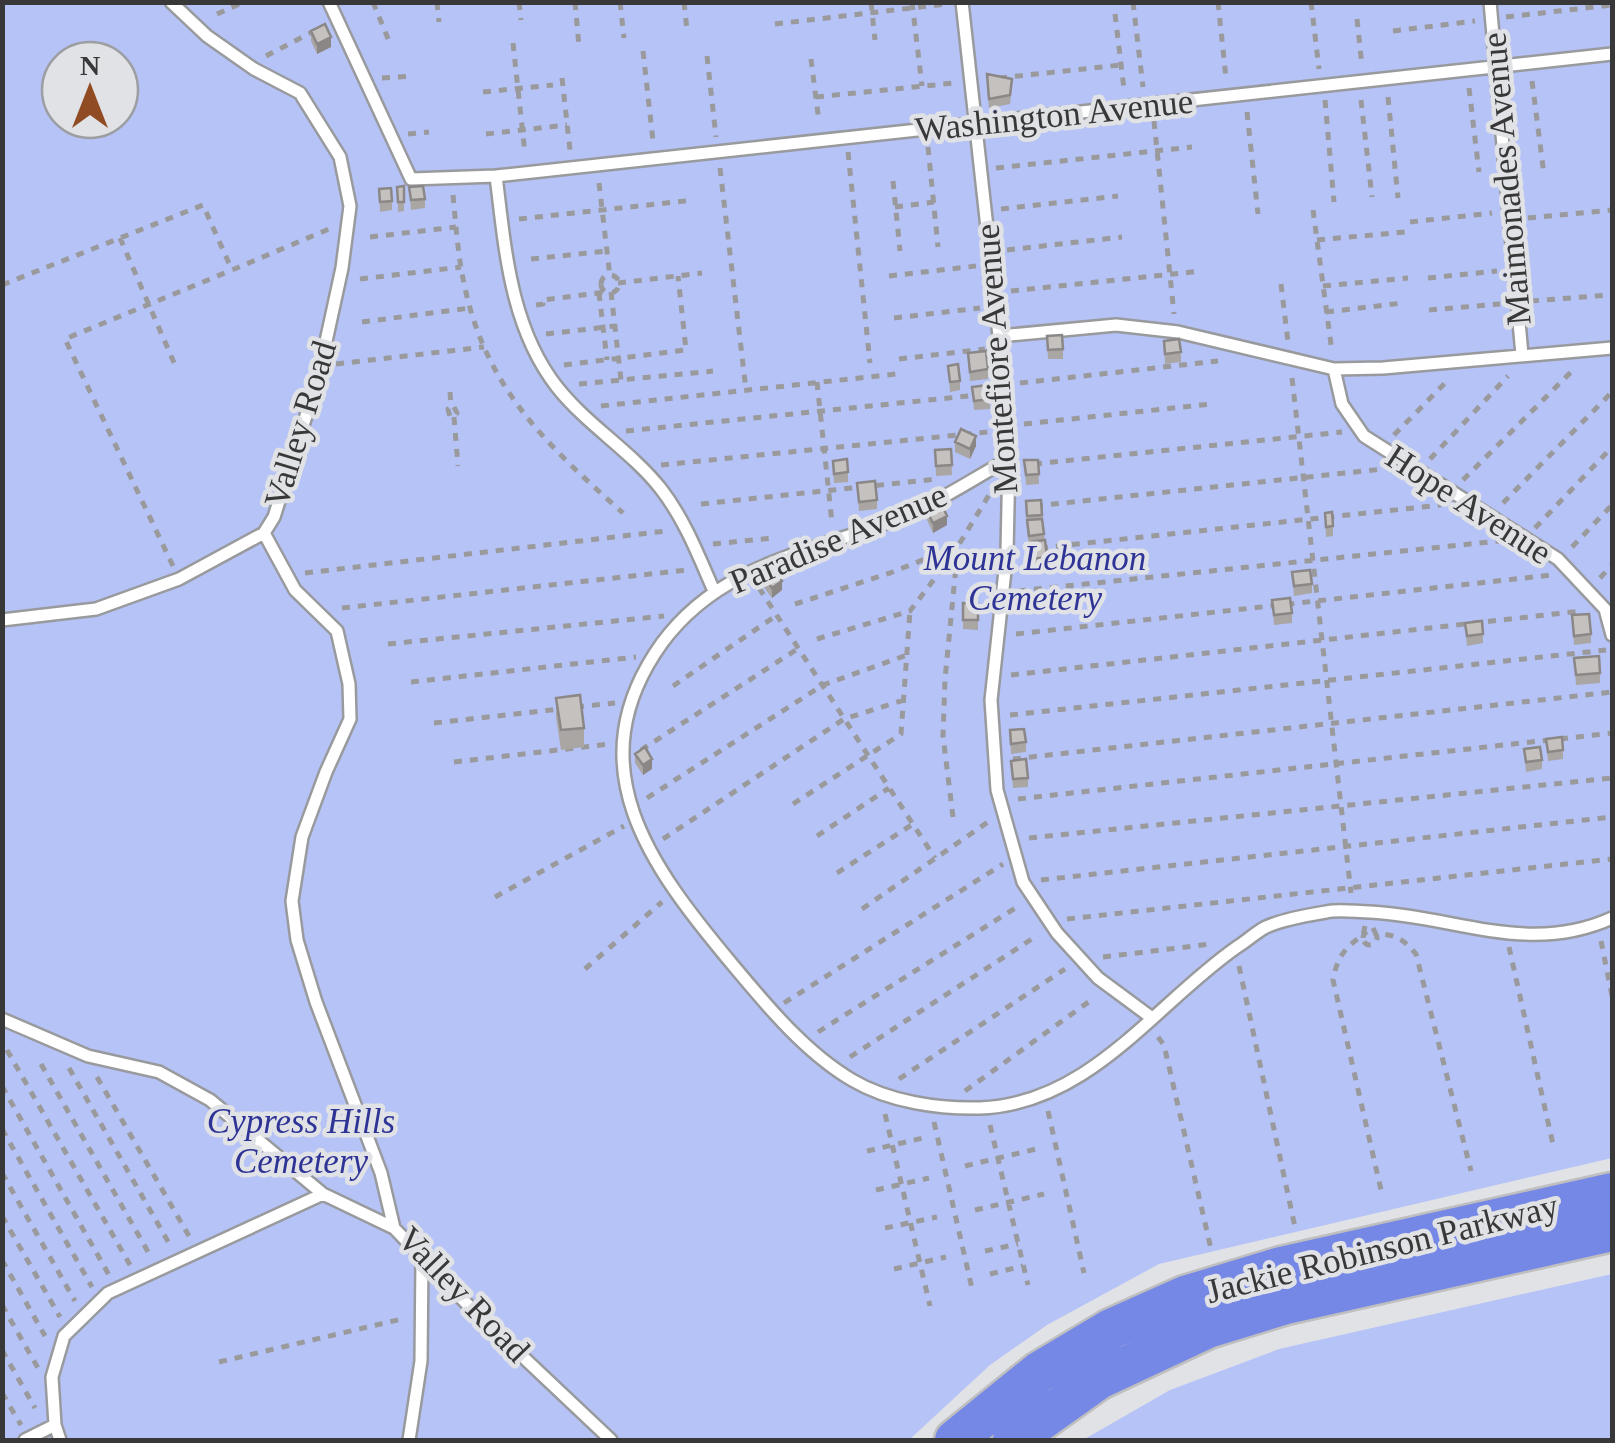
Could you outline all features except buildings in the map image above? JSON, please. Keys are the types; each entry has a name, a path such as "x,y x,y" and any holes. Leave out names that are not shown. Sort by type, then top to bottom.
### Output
{"highway":[{"name":"Jackie Robinson Parkway","path":"955,1440 1040,1372 1110,1329 1185,1296 1281,1267 1612,1193"},
{"name":"Jackie Robinson Parkway","path":"1013,1440 1099,1379 1172,1342 1221,1323 1286,1304 1612,1231"}],"lane":[{"name":"Valley Road","path":"171,2 207,36 254,69 300,93 340,157 350,206 342,268 318,378 274,517 264,533 295,590 337,631 349,684 350,720 302,837 292,901 302,956 381,1173 394,1228 611,1440"},
{"path":"329,2 364,79"},
{"name":"Montefiore Avenue","path":"959,2 999,342 1008,463 1007,552 992,716 1002,806 1024,882 1051,923 1080,959 1149,1021"},
{"name":"Maimonades Avenue","path":"1490,2 1525,355"},
{"name":"Washington Avenue","path":"364,79 410,179 496,176 1612,54"},
{"path":"496,176 508,275 528,336 556,386 661,489 695,546 714,591"},
{"path":"999,342 1116,325 1176,332 1334,370 1612,348"},
{"name":"Hope Avenue","path":"1334,370 1342,404 1360,430 1413,470 1559,560 1604,609 1612,635"},
{"name":"Paradise Avenue","path":"1008,463 917,510 770,560 714,591 664,641 631,701 622,743 624,761 634,814 657,868 698,924 773,1010 803,1042 852,1080 879,1092 936,1106 986,1108 1044,1094 1081,1076 1119,1049 1204,970 1268,926 1332,910 1392,913 1506,934 1562,934 1612,918"},
{"path":"2,620 96,609 179,579 264,533"},
{"path":"2,1019 84,1054 160,1072 210,1100 323,1194 394,1228"},
{"path":"60,1440 51,1427 52,1377 57,1358 64,1336 100,1300 117,1288 323,1194"},
{"path":"409,1440 421,1361 422,1258"},
{"path":"27,1440 51,1427"}],"path":[{"path":"217,14 244,2"},
{"path":"372,2 391,46"},
{"path":"437,2 439,22"},
{"path":"519,2 521,20"},
{"path":"574,2 579,46"},
{"path":"620,2 624,38"},
{"path":"684,2 687,30"},
{"path":"871,2 875,40"},
{"path":"775,24 959,2"},
{"path":"1133,2 1157,150 1176,332"},
{"path":"1218,2 1228,96"},
{"path":"1311,2 1334,202"},
{"path":"912,5 922,86"},
{"path":"1115,14 1126,107"},
{"path":"1357,19 1372,197"},
{"path":"266,56 337,20"},
{"path":"513,43 528,172"},
{"path":"642,51 655,158"},
{"path":"707,56 746,390"},
{"path":"811,59 821,140"},
{"path":"1530,63 1544,175"},
{"path":"1467,70 1479,172"},
{"path":"364,79 414,76"},
{"path":"562,78 572,167"},
{"path":"1386,79 1398,198"},
{"path":"483,92 553,85"},
{"path":"1245,94 1258,214"},
{"path":"486,134 567,126"},
{"path":"926,129 938,246"},
{"path":"846,138 870,363"},
{"path":"980,169 1192,147"},
{"path":"598,165 610,277"},
{"path":"450,178 470,308 499,380 554,452 623,513"},
{"path":"892,180 900,251"},
{"path":"984,210 1118,196"},
{"path":"502,222 694,200"},
{"path":"895,206 934,202"},
{"path":"2,285 202,205 232,270"},
{"path":"1314,210 1334,370"},
{"path":"1410,222 1612,210"},
{"path":"179,579 65,338 348,221"},
{"path":"370,236 457,228"},
{"path":"1317,240 1405,232"},
{"path":"120,238 175,365"},
{"path":"889,276 1122,238"},
{"path":"531,259 607,251"},
{"path":"360,279 461,267"},
{"path":"1428,278 1515,269"},
{"path":"894,318 994,299 1202,271"},
{"path":"618,282 702,273"},
{"path":"518,306 605,292 618,291 616,276 602,278 605,292 615,326 621,380"},
{"path":"546,367 686,350 678,276"},
{"path":"1323,286 1408,278"},
{"path":"1281,284 1353,911"},
{"path":"605,292 603,327 607,360"},
{"path":"1326,312 1404,304"},
{"path":"362,322 470,308"},
{"path":"528,336 615,326"},
{"path":"899,360 999,342"},
{"path":"333,364 484,347"},
{"path":"1451,492 1595,348"},
{"path":"604,434 1274,355"},
{"path":"1008,508 1413,470 1525,355"},
{"path":"1381,448 1467,361"},
{"path":"556,386 713,371"},
{"path":"578,408 896,374"},
{"path":"817,382 833,541"},
{"path":"450,392 451,407 457,412 454,417 458,466"},
{"path":"1490,516 1612,392"},
{"path":"638,467 1212,404"},
{"path":"1008,463 1360,430"},
{"path":"1002,593 1526,538 1612,446"},
{"path":"702,504 982,474"},
{"path":"1007,552 1467,502"},
{"path":"953,817 943,736 954,558 984,506"},
{"path":"1559,560 1612,506"},
{"path":"297,574 685,528"},
{"path":"695,546 773,538"},
{"path":"795,604 958,546"},
{"path":"948,550 954,558"},
{"path":"817,639 910,611 954,558"},
{"path":"342,608 704,568"},
{"path":"749,572 936,858"},
{"path":"998,636 1571,572"},
{"path":"994,677 1604,609"},
{"path":"793,804 902,734 910,611"},
{"path":"388,644 693,612"},
{"path":"673,686 777,616"},
{"path":"624,761 799,648"},
{"path":"992,716 1612,649"},
{"path":"410,682 656,655"},
{"path":"495,896 634,814 823,685 907,655"},
{"path":"995,761 1612,692"},
{"path":"648,848 844,719 904,700"},
{"path":"434,723 631,701"},
{"path":"862,909 1002,806 1612,733"},
{"path":"454,762 622,743"},
{"path":"1011,840 1612,778"},
{"path":"816,836 889,788"},
{"path":"1024,882 1612,817"},
{"path":"837,873 913,824"},
{"path":"773,1010 1016,856"},
{"path":"835,1067 1051,923 1612,858"},
{"path":"585,969 674,891"},
{"path":"803,1042 1033,896"},
{"path":"1368,912 1376,934 1371,945 1364,942 1363,934 1368,912"},
{"path":"1597,924 1612,996"},
{"path":"1381,1190 1334,980 1336,960 1347,946 1370,930 1404,939 1416,954 1472,1172"},
{"path":"1506,934 1554,1149"},
{"path":"930,1306 879,1092 1080,959 1249,939"},
{"path":"1236,948 1296,1232"},
{"path":"973,1292 936,1106 1109,987"},
{"path":"1149,1021 1164,1045 1211,1249"},
{"path":"54,1042 179,1260"},
{"path":"8,1050 138,1279"},
{"path":"84,1054 198,1252"},
{"path":"41,1064 158,1270"},
{"path":"2,1086 117,1288"},
{"path":"1044,1094 1084,1274"},
{"path":"986,1108 1028,1285"},
{"path":"2,1128 100,1300"},
{"path":"867,1150 923,1138"},
{"path":"965,1166 1036,1149"},
{"path":"2,1173 84,1317"},
{"path":"876,1190 929,1178"},
{"path":"974,1210 1044,1194"},
{"path":"2,1216 68,1332"},
{"path":"885,1228 937,1217"},
{"path":"985,1251 1018,1244"},
{"path":"894,1269 946,1257"},
{"path":"2,1260 57,1358"},
{"path":"990,1274 1024,1266"},
{"path":"2,1306 53,1394"},
{"path":"219,1362 423,1314"},
{"path":"2,1350 51,1427"},
{"path":"2,1393 27,1440"}],"green space":[{"name":"Mount Lebanon Cemetery","path":"3,3 1612,3 1612,1158 1159,1264 1047,1325 990,1365 909,1440 3,1440"},
{"path":"1612,1274 1612,1440 1083,1440 1170,1390 1279,1349"}],"park label":[{"name":"Cypress Hills Cemetery","path":"301,1141"}]}
